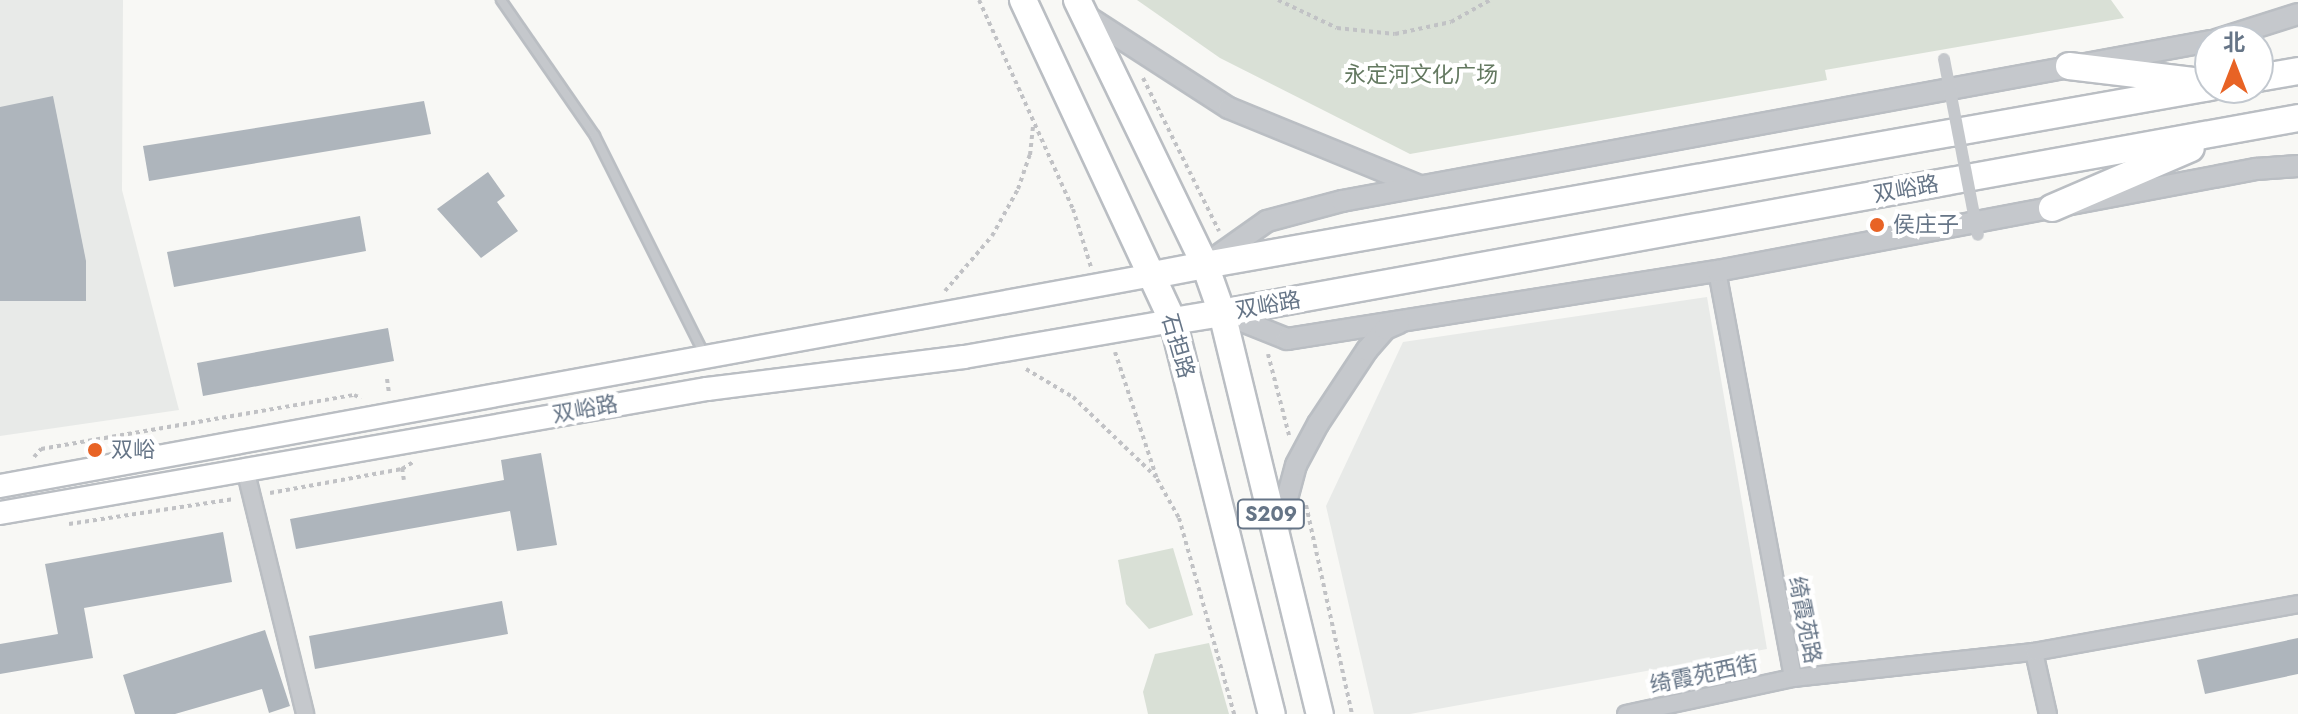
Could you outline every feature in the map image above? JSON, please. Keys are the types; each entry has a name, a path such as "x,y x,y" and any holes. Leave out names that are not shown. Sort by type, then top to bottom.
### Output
{"main road":[{"name":"石担路","path":"1023,0 1173,321 1272,714"},
{"name":"S209","path":"1081,7 1205,265 1222,313 1320,714"},
{"path":"2069,66 2194,83"},
{"path":"2274,75 2298,71"},
{"path":"1153,275 2194,88"},
{"name":"双峪路","path":"1222,313 2298,118"},
{"path":"2052,208 2235,129"},
{"name":"双峪路","path":"4,485 704,354 1153,275"},
{"path":"1173,321 1222,313"},
{"name":"双峪路","path":"0,513 707,389 964,357 1173,321"}],"street":[{"path":"1081,7 1229,108 1417,185"},
{"path":"2267,24 2298,14"},
{"path":"1205,265 1267,221 1417,185 2194,44"},
{"path":"1944,59 1978,235"},
{"name":"双峪路","path":"1222,313 1287,339 1717,271 2052,208 2298,166"},
{"name":"绮霞苑路","path":"1717,271 1793,678 2034,652 2298,604"},
{"path":"1277,536 1296,465 1337,392 1385,329 1411,319"},
{"path":"245,469 305,714"},
{"path":"2034,652 2048,714"},
{"name":"绮霞苑西街","path":"1626,714 1793,678"}],"lane":[{"path":"501,0 595,136 704,354"}],"path":[{"path":"1278,0 1337,28 1395,34 1451,22 1490,0"},
{"path":"926,315 992,236 1026,166 1034,124"},
{"path":"1019,368 1073,397 1157,479"},
{"path":"4,485 41,449 354,395 392,413"}],"shaded area":[{"path":"0,0 123,0 122,190 179,410 0,436"},
{"path":"1707,297 1767,649 1410,714 1374,714 1326,506 1403,342"}],"green space":[{"name":"永定河文化广场","path":"1137,0 2111,0 2124,18 1825,70 1827,80 1410,154 1220,58"},
{"path":"1173,548 1193,615 1149,629 1126,604 1118,560"},
{"path":"1209,643 1229,714 1148,714 1143,692 1155,654"}],"building":[{"path":"53,96 86,261 86,301 0,301 0,107"},
{"path":"424,101 431,134 149,181 143,146"},
{"path":"488,172 505,196 497,202 518,231 481,258 437,209"},
{"path":"360,216 366,251 174,287 167,252"},
{"path":"388,328 394,361 203,396 197,363"},
{"path":"541,453 557,545 517,551 510,511 296,549 290,519 504,480 501,460"},
{"path":"223,532 232,582 84,608 93,658 0,674 0,644 58,634 45,564"},
{"path":"502,601 508,634 315,669 309,636"},
{"path":"265,630 290,706 269,713 262,689 175,714 135,714 123,675"},
{"path":"2298,638 2298,674 2205,694 2197,660"}],"place":[{"name":"侯庄子","path":"1877,225"},
{"name":"双峪","path":"95,450"}]}
